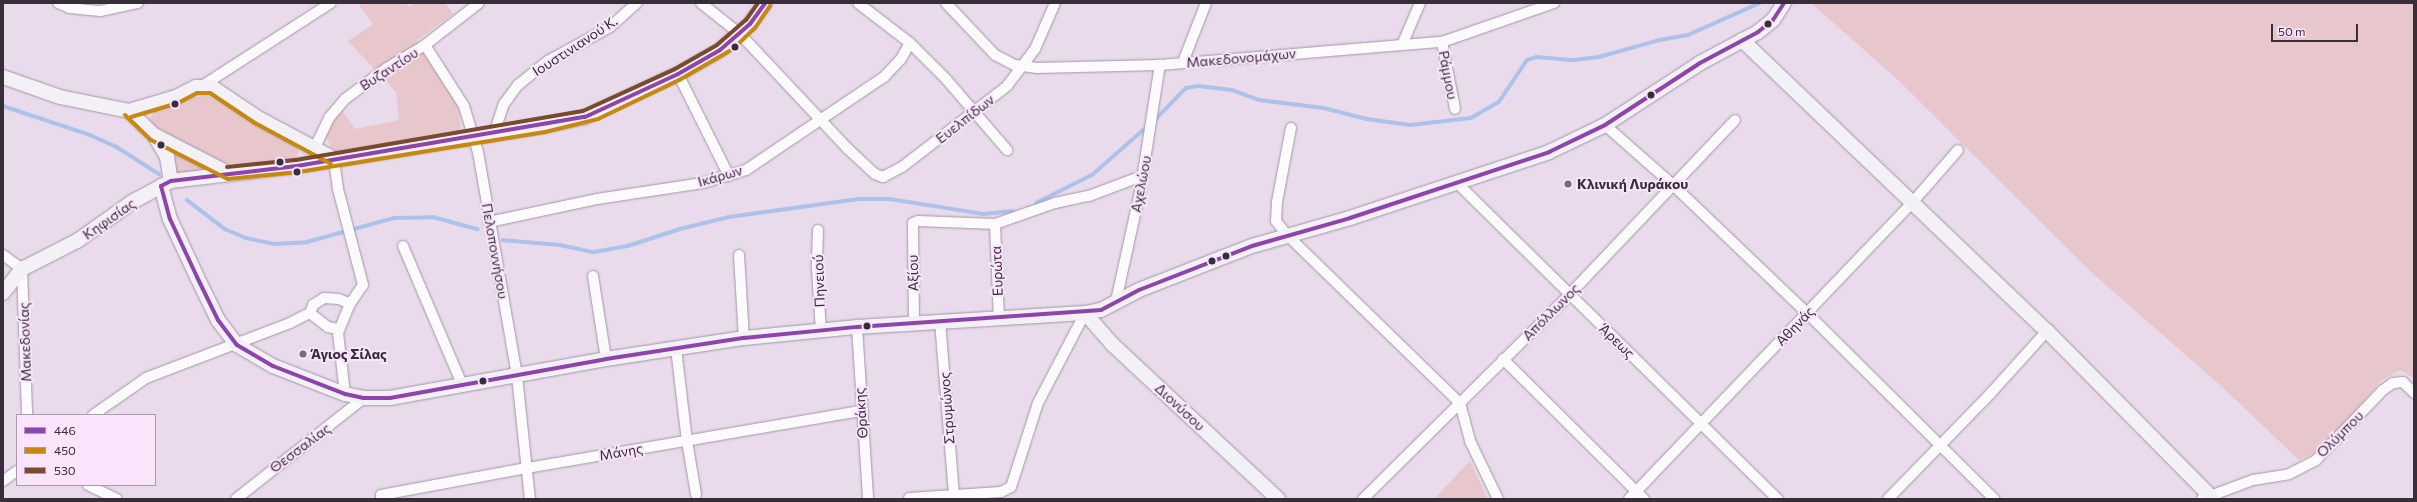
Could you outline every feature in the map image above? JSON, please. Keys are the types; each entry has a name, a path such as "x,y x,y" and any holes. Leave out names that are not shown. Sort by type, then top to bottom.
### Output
{"street":[{"path":"58,3 70,8 100,11 138,3"},
{"path":"3,77 60,97 129,111 202,86 331,3"},
{"name":"Βυζαντίου","path":"315,147 329,118 345,99 387,68 425,45 460,15 479,3"},
{"name":"Ιουστινιανού Κ.","path":"494,134 504,104 518,85 548,61 610,27 637,3"},
{"name":"Ευελπίδων","path":"702,3 740,34 819,120 875,174 883,177 891,175 902,167 975,113 1007,86 1024,66 1045,29 1055,3"},
{"name":"Κηφισίας","path":"3,293 22,269 77,241 132,202 166,184 228,173 296,166 473,136 494,134 585,117 678,74 720,50 740,34 765,3"},
{"path":"858,3 910,43 1007,150"},
{"path":"874,14 877,3"},
{"name":"Μακεδονομάχων","path":"946,3 995,55 1004,61 1024,66 1160,65 1442,42 1554,3"},
{"path":"1184,62 1206,3"},
{"path":"1402,45 1420,3"},
{"path":"129,111 154,135 167,157 166,184 170,219 218,320 237,345 273,366 345,394 364,398 390,398 606,359 744,338 821,332 857,327 940,321 999,319 1085,313 1101,310 1116,301 1198,265 1287,235 1549,152 1605,125 1700,63 1766,27 1783,4"},
{"path":"1742,40 2047,331 2208,498"},
{"name":"Ράμμου","path":"1442,42 1455,109"},
{"name":"Ικάρων","path":"489,222 597,199 729,176 746,170 884,77 901,59 910,43"},
{"name":"Πελοποννήσου","path":"425,45 464,106 473,136 517,376 530,499"},
{"name":"Αχελώου","path":"1116,301 1148,149 1160,65"},
{"path":"678,74 729,176"},
{"path":"202,86 212,87 258,118 315,147 334,159 346,223 362,285 350,304 338,329 345,394"},
{"name":"Απόλλωνος","path":"1363,499 1569,295 1735,120"},
{"path":"1605,125 1673,185 1807,313 1994,499"},
{"path":"1292,128 1276,212 1276,221 1287,235 1460,403 1470,441 1498,499"},
{"path":"154,135 228,173"},
{"name":"Αθηνάς","path":"1629,499 1912,203 1958,150"},
{"path":"995,224 1055,203 1089,196 1142,176"},
{"name":"Άρεως","path":"1456,182 1569,295 1702,423 1778,499"},
{"name":"Αξίου","path":"914,323 913,223 918,221 995,224"},
{"name":"Ευρώτα","path":"995,224 999,319"},
{"name":"Πηνειού","path":"818,230 817,268 821,332"},
{"path":"403,246 463,386"},
{"path":"739,255 744,338"},
{"path":"3,256 22,269"},
{"name":"Μακεδονίας","path":"22,269 27,414"},
{"path":"593,276 606,359"},
{"path":"94,414 146,378 237,345 310,313 313,305 324,298 339,298 350,304"},
{"path":"310,313 328,327 338,329"},
{"path":"909,498 1001,492 1011,487 1015,479 1034,413 1085,313"},
{"name":"Διονύσου","path":"1085,313 1113,345 1278,499"},
{"name":"Στρυμώνος","path":"940,321 954,496"},
{"name":"Θράκης","path":"857,327 861,411 868,499"},
{"path":"1888,499 1941,446 2047,331"},
{"path":"676,348 687,441 696,494"},
{"path":"1503,359 1644,499"},
{"name":"Ολύμπου","path":"2208,498 2253,480 2289,474 2316,460 2382,390 2394,383 2403,382 2414,393"},
{"name":"Θεσσαλίας","path":"236,499 364,398"},
{"name":"Μάνης","path":"381,497 526,468 861,411"},
{"path":"3,481 16,472"},
{"path":"90,486 117,499"}],"shaded area":[{"path":"358,3 406,3 408,7 414,3 445,3 453,14 416,41 458,105 461,132 341,153 332,148 325,135 330,123 342,110 355,129 399,120 396,92 348,41 373,24"},
{"path":"1811,3 2414,3 2414,378 2400,370 2381,381 2343,426 2313,454 2299,460 2221,386 2091,272 1898,80"},
{"path":"208,96 221,100 261,128 295,141 299,151 295,159 258,166 219,162 153,128 149,120 154,112 194,97"},
{"path":"171,151 209,170 174,175 176,165"},
{"path":"1470,461 1488,499 1434,499"}],"waterway":[{"path":"1153,122 1186,88 1199,86 1232,90 1259,100 1324,108 1367,119 1410,125 1471,118 1499,102 1527,60 1537,57 1574,60 1599,57 1660,40 1688,35 1760,3"},
{"path":"3,106 90,135 117,147 159,174"},
{"path":"1036,203 1092,175 1148,126"},
{"path":"503,240 560,245 594,252 628,246 680,229 729,217 859,199 890,199 984,214 1012,211"},
{"path":"187,200 225,229 246,238 274,244 307,242 394,218 433,217 477,229"}],"transit line":[{"name":"530","path":"227,167 296,160 583,111 675,69 717,45 746,20 758,3"},
{"name":"446","path":"161,186 171,181 297,166 585,117 678,74 720,50 750,24 765,3"},
{"name":"446","path":"161,186 170,219 197,277 218,320 237,345 273,366 345,394 364,398 390,398 606,359 744,338 857,327 1101,310 1139,290 1252,246 1350,218 1549,152 1605,125 1700,63 1758,32 1773,20 1784,3"},
{"name":"450","path":"125,115 151,140 228,179 298,172 545,132 598,119 681,79 733,49 755,28 770,6"},
{"name":"450","path":"131,117 178,103 197,93 210,93 255,123 331,164"}],"place":[{"name":"Κλινική Λυράκου","path":"1568,184"},
{"name":"Άγιος Σίλας","path":"303,354"}]}
